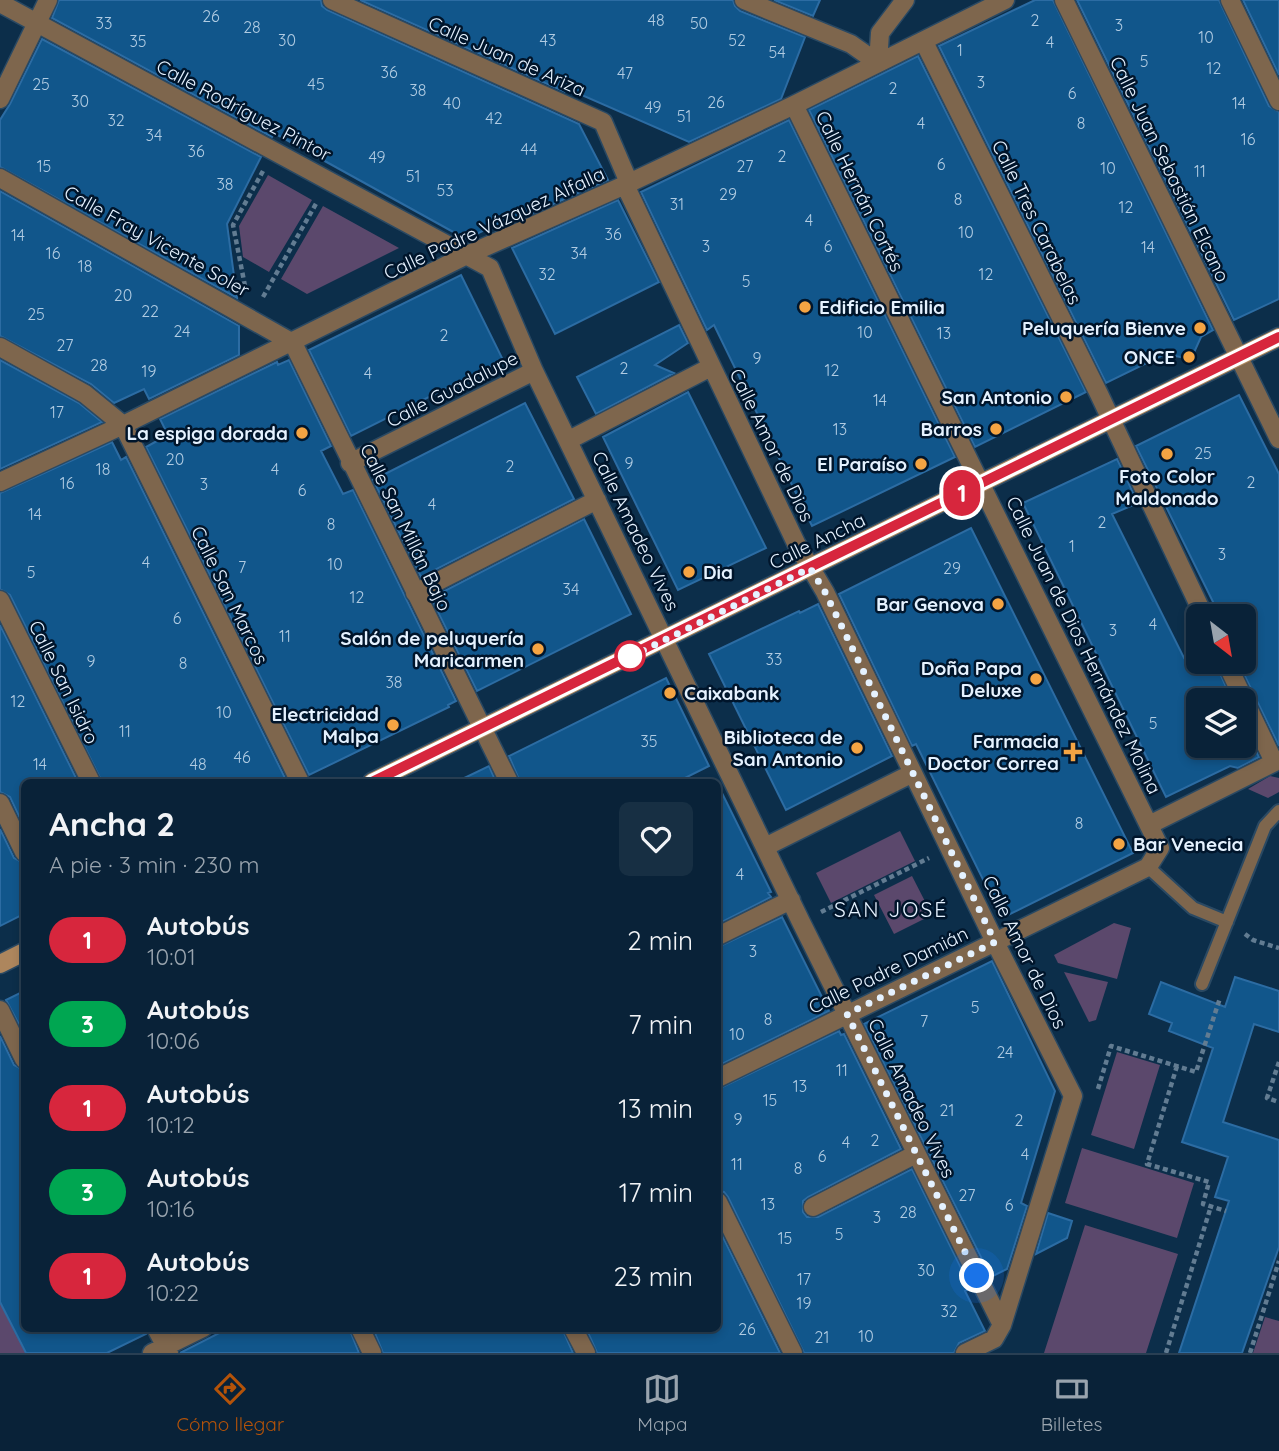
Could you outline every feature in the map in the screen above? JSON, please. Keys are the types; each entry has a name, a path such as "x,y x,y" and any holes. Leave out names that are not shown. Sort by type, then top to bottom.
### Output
{"main road":[{"name":"Calle Ancha","path":"378,779 1279,337"},
{"path":"0,964 21,954"}],"street":[{"path":"0,99 48,0"},
{"name":"Calle Juan de Ariza","path":"332,0 603,122 627,178 625,186"},
{"path":"744,0 851,44 878,63"},
{"path":"878,63 880,33 905,0"},
{"name":"Calle Padre Vázquez Alfalla","path":"0,482 293,343 467,256 625,186 1006,0"},
{"name":"Calle Juan Sebastián Elcano","path":"1064,0 1279,439"},
{"path":"1230,0 1279,100"},
{"name":"Calle Rodríguez Pintor","path":"0,3 467,256"},
{"name":"Calle Tres Carabelas","path":"924,42 1199,604"},
{"name":"Calle Hernán Cortés","path":"794,105 982,484"},
{"name":"Calle Fray Vicente Soler","path":"0,178 293,343"},
{"name":"Calle Amor de Dios","path":"625,186 711,367 1073,1096 1002,1325"},
{"name":"Calle Amadeo Vives","path":"467,256 490,268 534,371 665,639 725,784 765,846 1002,1325"},
{"name":"Calle San Millán Bajo","path":"293,343 508,779"},
{"path":"0,347 85,394 123,425"},
{"path":"569,440 711,367"},
{"name":"Calle Guadalupe","path":"351,463 534,371"},
{"name":"Calle San Marcos","path":"123,425 299,779"},
{"name":"Calle Juan de Dios Hernández Molina","path":"982,484 1149,825"},
{"path":"415,593 597,500"},
{"name":"Calle San Isidro","path":"0,600 90,779"},
{"path":"1148,867 1160,848 1149,825 1277,761 1232,674"},
{"path":"765,846 913,773"},
{"path":"0,803 21,846"},
{"name":"Calle Padre Damián","path":"721,1077 1148,867"},
{"path":"721,935 791,900"},
{"path":"0,1010 21,1053"},
{"path":"813,1207 916,1154"},
{"path":"721,1208 793,1353"},
{"path":"965,1353 994,1339 1002,1325"},
{"path":"157,1332 162,1351 196,1332"},
{"path":"362,1332 372,1353"},
{"path":"575,1332 586,1353"}],"lane":[{"path":"1202,984 1265,826 1279,811"},
{"path":"1148,867 1193,908 1227,922"}],"path":[{"path":"251,318 233,225 275,150"},
{"path":"251,318 330,180"},
{"path":"832,906 950,848"},
{"path":"1227,922 1253,940 1279,948"},
{"path":"1095,1098 1111,1046 1196,1072 1223,991 1202,984"},
{"path":"1279,1062 1267,1098 1279,1102"},
{"path":"1177,1066 1147,1164 1209,1182 1203,1204 1226,1211"},
{"path":"1166,1353 1211,1206"},
{"path":"1250,1353 1279,1261"}],"shaded area":[{"path":"268,175 312,200 269,272 243,257 239,226"},
{"path":"323,206 399,248 307,294 281,279"},
{"path":"1270,776 1279,778 1279,792 1268,798 1248,789"},
{"path":"900,831 915,861 831,903 816,873"},
{"path":"912,876 932,915 894,934 874,895"},
{"path":"1114,923 1131,928 1117,979 1058,963 1054,955"},
{"path":"1064,972 1108,982 1096,1020 1089,1022"},
{"path":"1117,1052 1160,1065 1134,1149 1091,1135"},
{"path":"1082,1148 1194,1183 1177,1238 1065,1203"},
{"path":"1085,1225 1178,1254 1146,1353 1044,1353"},
{"path":"19,1260 21,1324 13,1328 26,1353 0,1353 0,1299"},
{"path":"1265,1317 1279,1321 1279,1353 1253,1353"}],"building":[{"path":"59,0 321,0 322,6 327,10 579,124 608,180 501,227 499,223 466,239 274,133 272,137 52,18"},
{"path":"360,0 733,0 740,11 805,37 781,99 689,142 559,85 563,91"},
{"path":"774,0 820,0 813,16"},
{"path":"1035,0 1053,0 1213,330 1201,337 1191,359 1165,354 1106,383 939,46"},
{"path":"1077,0 1219,0 1269,106 1279,112 1279,299 1234,320"},
{"path":"1243,0 1279,0 1279,75"},
{"path":"42,39 261,157 227,224 237,298 0,167 0,120"},
{"path":"918,56 1086,392 975,447 809,110"},
{"path":"789,120 955,457 812,526 714,325 707,330 641,192"},
{"path":"0,191 239,326 239,355 149,399 144,389 114,403 91,384 0,336"},
{"path":"618,200 659,282 555,334 512,248"},
{"path":"461,275 503,360 351,436 309,350"},
{"path":"679,325 688,343 655,365 674,373 596,414 577,377"},
{"path":"0,360 79,403 102,422 0,469"},
{"path":"289,360 331,446 321,451 343,494 353,490 456,701 448,705 449,707 309,775 146,447 168,435 160,419 277,362 278,365"},
{"path":"688,392 766,548 678,590 603,437"},
{"path":"1239,395 1279,474 1279,746 1256,699 1256,688 1251,688 1244,674 1256,674 1256,604 1214,604 1136,446"},
{"path":"525,403 574,499 421,577 373,480"},
{"path":"112,442 121,460 126,457 286,779 101,779 10,595 0,589 0,493"},
{"path":"1117,459 1138,503 1112,514 1184,658 1186,657 1186,674 1220,674 1227,688 1186,688 1186,758 1256,758 1256,751 1259,757 1238,768 1230,766 1166,797 1023,503"},
{"path":"584,519 631,614 477,691 431,598"},
{"path":"971,528 1133,853 1002,918 916,744 912,746 839,594"},
{"path":"818,604 892,756 786,810 709,654"},
{"path":"0,625 77,779 21,779 21,821 10,797 0,792"},
{"path":"666,678 709,766 683,779 519,779 509,756"},
{"path":"489,766 495,779 462,779"},
{"path":"721,791 771,892 768,893 771,897 721,922"},
{"path":"0,829 14,858 21,862 21,916 0,926"},
{"path":"782,917 829,1011 721,1065 721,946"},
{"path":"992,961 1055,1091 1021,1203 1027,1206 1007,1269 991,1277 864,1024"},
{"path":"1235,977 1279,991 1279,1032 1254,1024 1223,1122 1279,1140 1279,1247 1242,1353 1179,1353 1229,1201 1215,1197 1228,1157 1182,1142 1213,1048 1169,1031 1172,1023 1149,1014 1161,982 1225,1007"},
{"path":"21,992 21,1028 6,1000"},
{"path":"839,1031 841,1035 844,1034 901,1149 808,1197 803,1201 803,1212 807,1217 818,1217 912,1169 971,1288 965,1291 985,1331 959,1343 954,1353 804,1353 728,1197 721,1192 721,1088"},
{"path":"0,1036 14,1065 21,1068 21,1332 146,1334 107,1353 26,1353 0,1302"},
{"path":"1048,1213 1072,1221 1067,1238 1036,1254"},
{"path":"721,1233 780,1353 597,1353 588,1332 721,1332"},
{"path":"221,1332 351,1332 359,1353 180,1353"},
{"path":"375,1332 564,1332 573,1353 383,1353"}],"bus line":[{"name":"1","path":"378,779 1279,337"}],"place":[{"name":"Edificio Emilia","path":"805,307"},
{"name":"Peluquería Bienve","path":"1200,328"},
{"name":"ONCE","path":"1189,357"},
{"name":"San Antonio","path":"1066,397"},
{"name":"Barros","path":"996,429"},
{"name":"La espiga dorada","path":"302,433"},
{"name":"Foto Color Maldonado","path":"1167,454"},
{"name":"El Paraíso","path":"921,464"},
{"name":"Dia","path":"689,572"},
{"name":"Bar Genova","path":"998,604"},
{"name":"Salón de peluquería Maricarmen","path":"538,649"},
{"name":"Doña Papa Deluxe","path":"1036,679"},
{"name":"Caixabank","path":"670,693"},
{"name":"Electricidad Malpa","path":"393,725"},
{"name":"Biblioteca de San Antonio","path":"857,748"},
{"name":"Farmacia Doctor Correa","path":"1073,752"},
{"name":"Bar Venecia","path":"1119,844"}],"district":[{"name":"SAN JOSÉ","path":"891,909"}],"route":[{"path":"630,656 620,662 810,568 825,592 995,942 847,1014 977,1276"}]}
